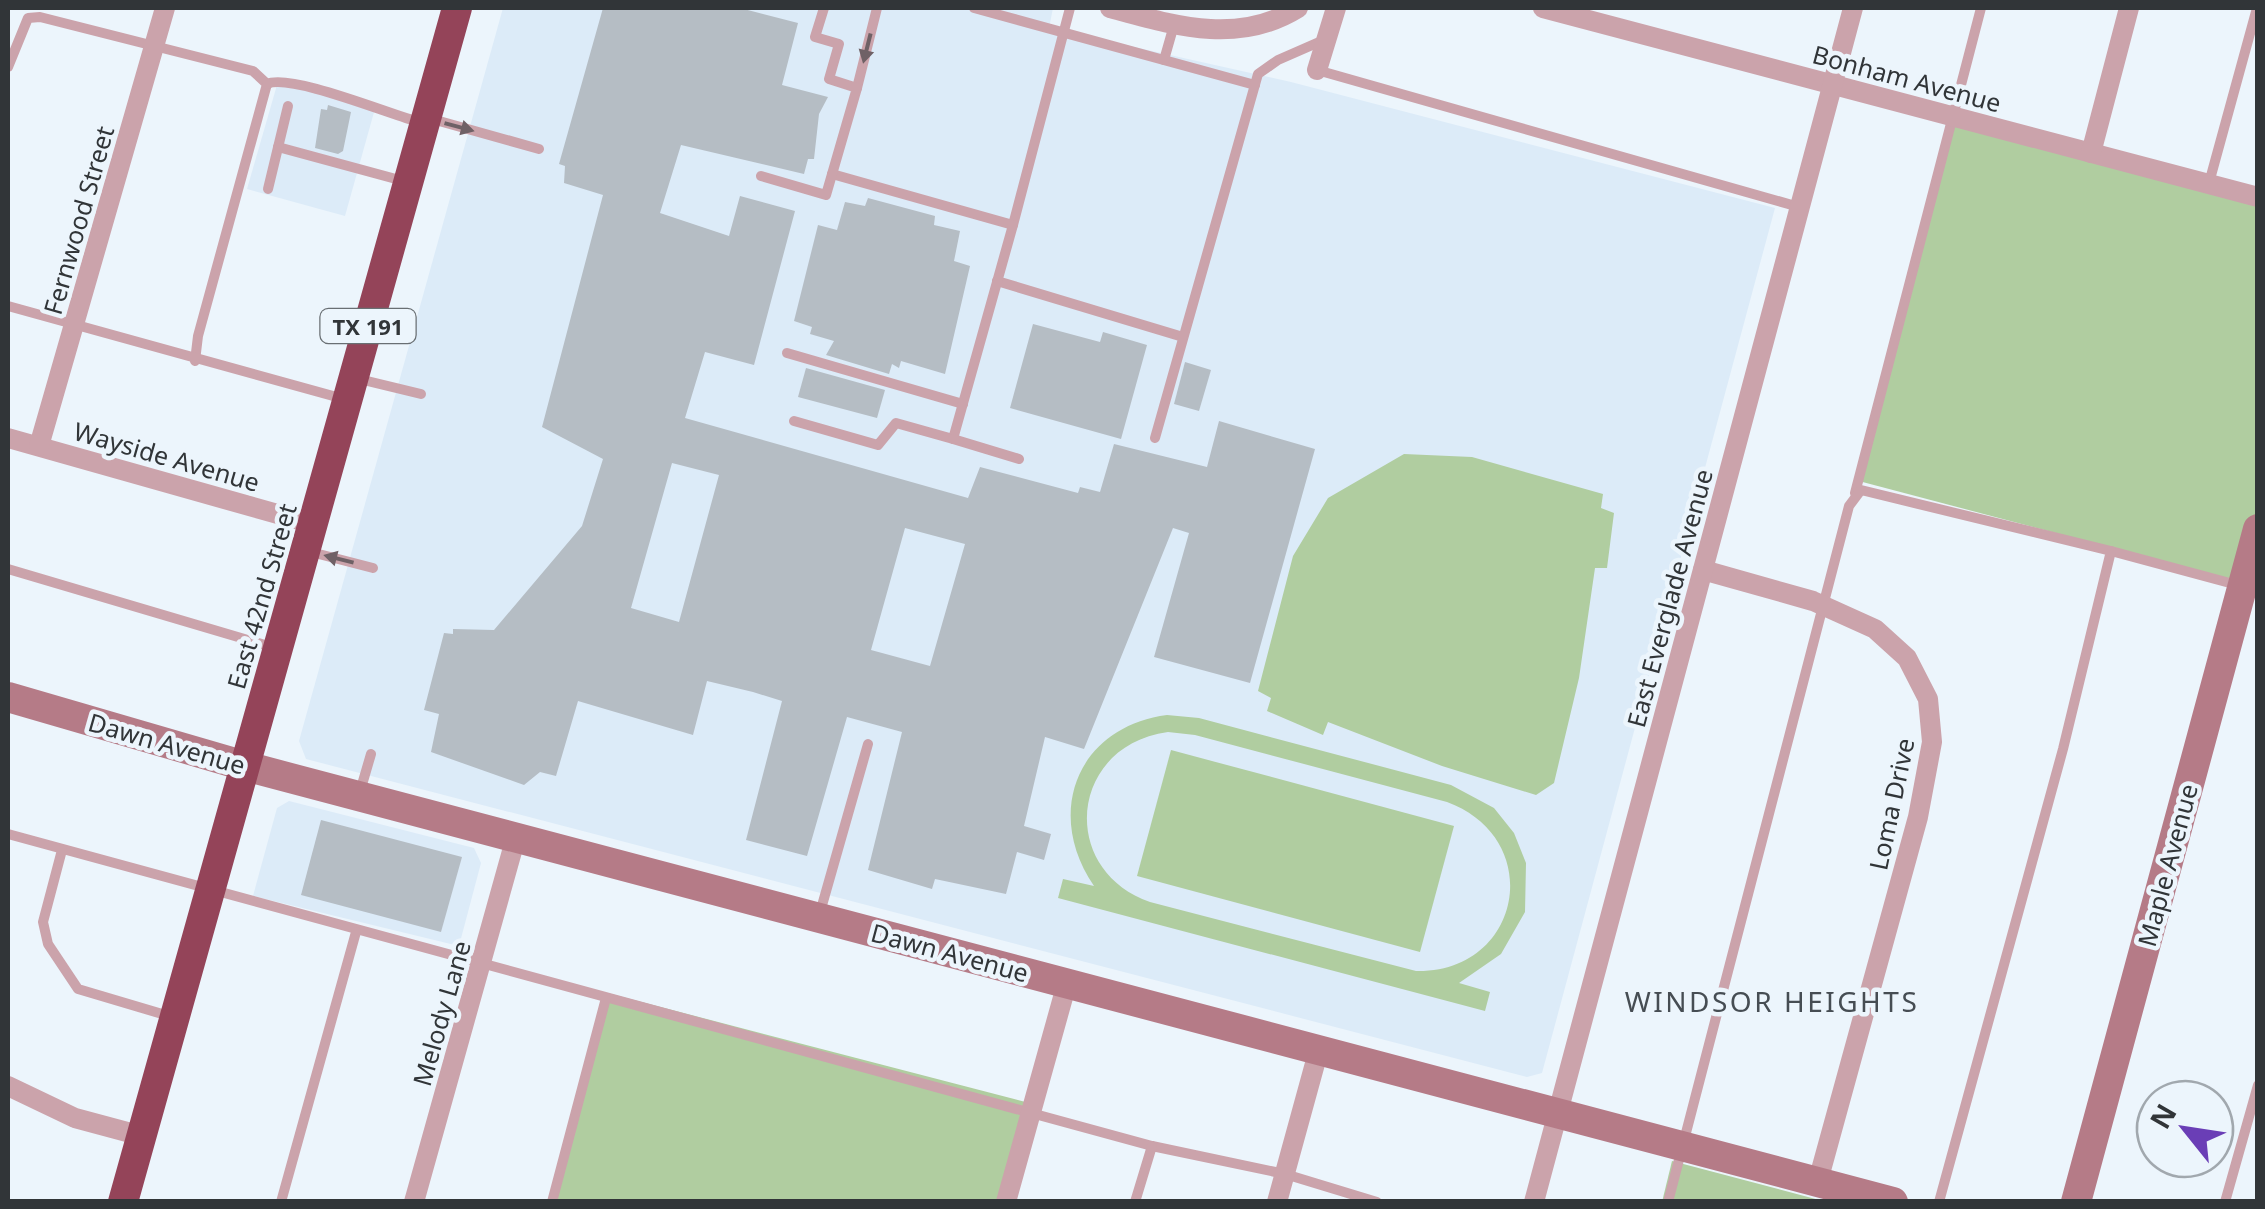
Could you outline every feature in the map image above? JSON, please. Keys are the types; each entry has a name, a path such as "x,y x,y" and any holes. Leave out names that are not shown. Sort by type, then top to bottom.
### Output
{"highway":[{"name":"East 42nd Street","path":"124,1202 456,8"}],"street":[{"name":"Fernwood Street","path":"39,446 166,8"},
{"path":"1112,8 1174,25 1246,28 1298,8"},
{"path":"1317,70 1336,8"},
{"name":"Bonham Avenue","path":"1543,8 2258,197"},
{"name":"East Everglade Avenue","path":"1534,1202 1853,8"},
{"path":"2091,153 2129,8"},
{"name":"Wayside Avenue","path":"8,438 309,537"},
{"name":"Maple Avenue","path":"2076,1202 2258,529"},
{"name":"Loma Drive","path":"1703,570 1823,605 1875,629 1907,658 1928,699 1932,742 1918,817 1818,1181"},
{"name":"Dawn Avenue","path":"8,697 246,766 1893,1202"},
{"name":"Melody Lane","path":"414,1202 516,837"},
{"path":"1006,1202 1067,983"},
{"path":"1277,1202 1319,1050"},
{"path":"8,1086 75,1118 142,1136"}],"lane":[{"path":"824,8 815,37 840,44 830,79 857,88"},
{"path":"761,176 826,195 876,8"},
{"path":"974,8 1254,85"},
{"path":"953,438 1070,8"},
{"path":"1668,1202 1680,1144 1981,8"},
{"path":"2209,184 2257,8"},
{"path":"8,67 28,18 63,21 253,72 266,84"},
{"path":"1164,60 1174,25"},
{"path":"1155,438 1258,74 1278,60 1326,39"},
{"path":"1317,70 1800,207"},
{"path":"266,84 274,81 306,88 539,149"},
{"path":"195,361 198,336 221,264 266,84"},
{"path":"268,189 288,106"},
{"path":"278,147 408,183"},
{"path":"832,174 1014,224"},
{"path":"997,282 1183,338"},
{"path":"8,306 195,361 350,388 421,394"},
{"path":"788,353 963,404"},
{"path":"794,421 878,445 896,423 1019,459"},
{"path":"1855,494 1870,490 2242,586"},
{"path":"309,537 373,568"},
{"path":"1939,1202 2058,768 2111,551"},
{"path":"8,569 278,648"},
{"path":"819,917 868,744"},
{"path":"359,796 371,754"},
{"path":"8,834 1152,1146 1285,1174 1377,1202"},
{"path":"62,850 43,922 48,944 58,959 78,988 175,1018"},
{"path":"281,1202 356,932"},
{"path":"552,1202 606,998"},
{"path":"2226,1202 2258,1085"},
{"path":"1135,1202 1152,1146"}],"shaded area":[{"path":"503,8 1053,8 1049,28 1291,82 1775,208 1542,1073 1527,1077 306,759 299,741"},
{"path":"279,78 376,105 345,216 247,189"},
{"path":"289,801 474,848 481,863 459,946 253,896 277,808"}],"green space":[{"path":"1952,116 2257,197 2258,537 2245,583 1855,480"},
{"path":"1404,454 1472,457 1603,494 1601,508 1614,513 1607,568 1595,568 1579,678 1554,783 1536,795 1442,766 1328,722 1323,735 1267,711 1271,698 1258,691 1293,556 1328,498"},
{"path":"1167,715 1199,718 1451,785 1494,808 1514,833 1526,863 1525,912 1501,954 1459,983 1490,992 1485,1011 1058,898 1063,879 1094,886 1079,858 1072,830 1071,803 1078,778 1091,755 1111,737 1136,723","holes":["1168,732 1195,735 1447,802 1479,820 1499,844 1509,872 1509,901 1499,928 1480,951 1452,966 1416,971 1150,902 1120,886 1100,863 1089,837 1087,810 1095,783 1111,759 1135,742"]},
{"path":"1171,750 1454,826 1420,952 1137,876"},
{"path":"607,993 1033,1104 1006,1201 549,1202"},
{"path":"1672,1161 1823,1201 1662,1202"}],"building":[{"path":"603,8 740,8 798,23 782,85 828,97 819,114 814,159 808,159 804,174 681,145 660,213 729,236 740,196 795,211 754,365 705,352 685,418 968,498 980,467 1078,493 1080,487 1100,492 1114,444 1207,467 1219,421 1315,449 1250,683 1154,657 1189,533 1173,528 1084,749 1045,737 1024,826 1051,834 1044,860 1017,852 1006,894 935,879 932,889 868,870 902,732 847,717 807,856 746,840 782,701 753,692 707,681 693,735 578,701 556,776 540,772 524,785 431,752 439,714 424,710 444,633 453,634 453,629 494,630 582,526 603,459 542,427 603,195 564,183 565,166 559,164","holes":["672,463 719,475 679,622 631,608","905,528 965,544 930,666 871,650"]},
{"path":"328,105 351,112 343,151 338,154 315,148 321,109 327,110"},
{"path":"868,198 935,216 934,225 960,231 954,261 970,266 945,374 901,361 899,368 892,364 889,374 826,355 834,341 810,334 812,327 794,321 818,225 837,230 845,202 865,206"},
{"path":"1033,324 1100,342 1103,332 1147,345 1121,439 1010,408"},
{"path":"1185,362 1211,370 1199,411 1174,404"},
{"path":"806,368 885,390 877,418 798,397"},
{"path":"321,820 462,857 441,932 301,895"}],"district":[{"name":"WINDSOR HEIGHTS","path":"1772,1001"}]}
